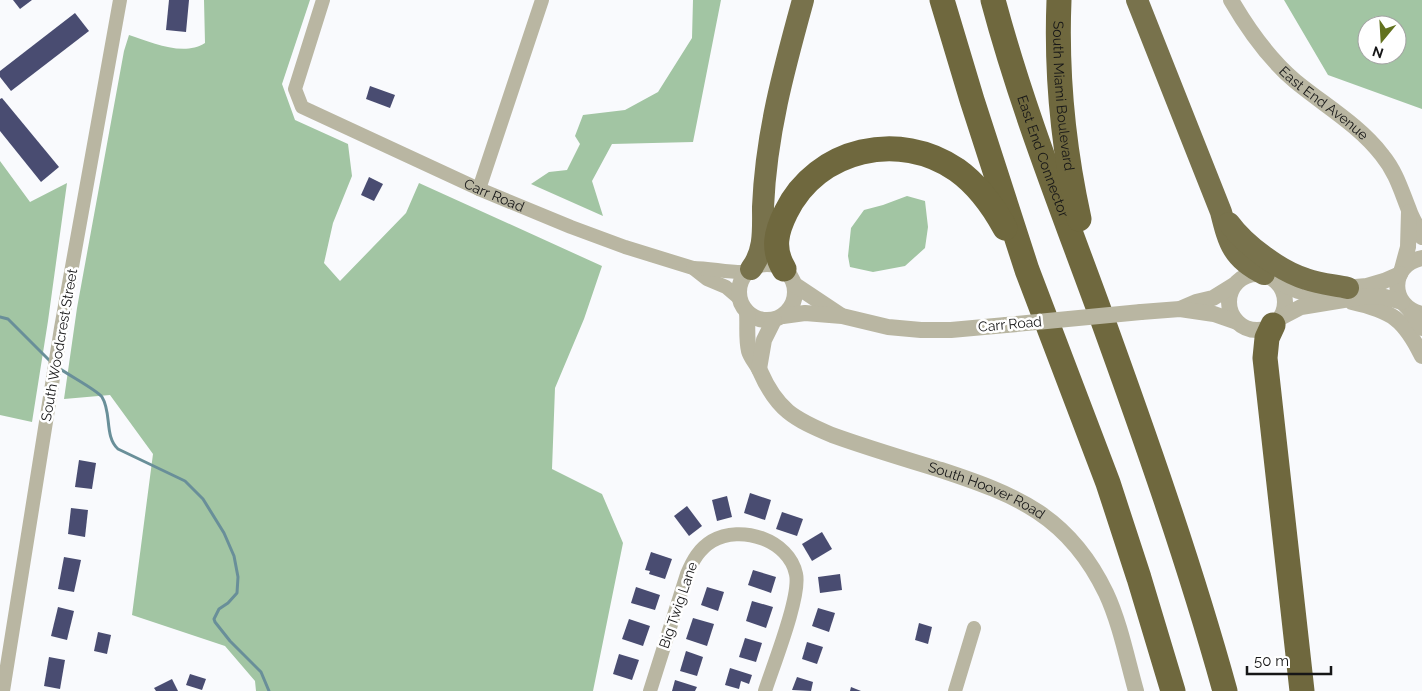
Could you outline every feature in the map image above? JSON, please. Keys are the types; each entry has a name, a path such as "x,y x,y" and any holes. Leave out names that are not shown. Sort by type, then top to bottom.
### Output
{"highway":[{"path":"749,270 758,260 761,249 766,170 773,117 778,91 803,0"},
{"path":"942,0 1027,270 1108,483 1140,578 1173,691"},
{"name":"East End Connector","path":"993,0 1025,109 1098,309"},
{"name":"South Miami Boulevard","path":"1059,0 1058,61 1063,129 1074,195 1098,309"},
{"path":"1137,0 1221,212 1227,238 1243,262 1271,278"},
{"path":"789,277 777,256 776,239 783,217 798,191 808,180 833,162 861,151 890,148 905,149 932,157 958,170 970,180 997,215 1027,270"},
{"path":"1221,212 1230,225 1252,248 1289,272 1347,294"},
{"path":"1098,309 1184,555 1225,691"},
{"path":"1277,322 1267,338 1265,358 1302,691"}],"street":[{"name":"South Woodcrest Street","path":"3,691 52,384 120,0"},
{"name":"Carr Road","path":"323,0 294,89 302,106 479,189 598,238 693,268 710,268 729,272 749,270"},
{"path":"479,189 542,0"},
{"name":"East End Avenue","path":"1232,0 1266,53 1282,69 1363,134 1383,155 1399,182 1409,211 1422,237"},
{"name":"East End Avenue","path":"1409,211 1408,247 1397,288 1411,308"},
{"path":"1422,258 1410,262 1401,271 1376,284 1347,294 1301,307 1264,329 1254,330 1237,322 1231,314 1228,304 1229,294 1234,285 1241,278 1250,274 1271,278 1292,289 1304,291 1347,294 1385,297 1411,308 1422,328"},
{"path":"759,369 762,346 766,334 779,318 790,309 795,300 789,277 770,264 760,265 749,270 740,285 743,306 760,320 779,318"},
{"name":"Carr Road","path":"693,268 707,279 726,287 743,306"},
{"name":"Carr Road","path":"789,277 842,316"},
{"path":"1271,278 1283,290 1285,299 1284,309 1277,322"},
{"name":"Carr Road","path":"1180,309 1196,302 1213,298 1234,285"},
{"path":"1347,294 1393,316 1412,336 1422,356"},
{"name":"South Hoover Road","path":"743,306 750,353 775,399 787,411 802,421 854,442 996,489 1036,510 1059,528 1079,550 1106,592 1136,691"},
{"name":"Carr Road","path":"779,318 805,313 842,316 881,326 921,330 951,330 1180,309 1214,314 1237,322"},
{"name":"Big Twig Lane","path":"650,691 684,583 695,556 712,541 729,535 753,535 773,543 791,559 797,575 796,597 765,691"},
{"path":"955,691 974,628"}],"green space":[{"path":"204,0 310,0 282,84 295,120 348,144 352,176 333,223 324,263 340,281 406,213 419,183 602,266 584,319 555,388 552,469 602,494 623,543 593,691 256,691 255,681 225,646 132,615 153,454 110,395 64,399 77,308 124,51 129,35 167,47 187,49 205,43"},
{"path":"693,0 721,0 693,142 612,144 592,181 603,216 531,184 549,172 567,170 580,144 575,136 583,115 625,110 658,92 692,38"},
{"path":"1284,0 1422,0 1422,109 1328,75"},
{"path":"0,161 30,202 67,183 32,422 0,415"},
{"path":"907,196 925,201 928,227 925,248 905,266 873,272 850,267 848,256 851,228 864,210"}],"building":[{"path":"13,0 32,0 20,9"},
{"path":"169,0 189,0 186,32 166,30"},
{"path":"75,13 89,31 11,91 0,77 0,71"},
{"path":"370,86 395,95 390,108 366,99"},
{"path":"2,98 59,167 41,182 0,131 0,99"},
{"path":"369,177 383,184 374,201 361,195"},
{"path":"79,460 96,463 92,489 75,487"},
{"path":"750,493 771,500 765,520 744,513"},
{"path":"727,496 732,517 717,521 712,500"},
{"path":"687,506 702,526 689,536 674,516"},
{"path":"71,508 88,510 85,537 68,534"},
{"path":"782,512 803,519 797,536 776,529"},
{"path":"822,532 832,549 812,561 802,544"},
{"path":"651,552 672,559 665,579 649,574 650,571 645,570"},
{"path":"64,557 81,560 74,592 58,589"},
{"path":"753,570 776,577 771,593 748,585"},
{"path":"840,574 842,590 820,593 818,577"},
{"path":"636,587 660,595 655,610 631,603"},
{"path":"707,587 724,592 718,611 701,605"},
{"path":"752,601 773,607 766,628 746,621"},
{"path":"58,607 74,611 67,640 51,636"},
{"path":"818,608 835,613 829,632 812,626"},
{"path":"693,618 714,624 707,646 686,639"},
{"path":"629,619 650,626 643,646 622,639"},
{"path":"919,623 932,627 928,644 915,640"},
{"path":"98,632 111,635 107,654 94,651"},
{"path":"745,638 762,643 756,662 739,657"},
{"path":"807,642 823,647 817,664 802,659"},
{"path":"686,651 703,657 697,676 680,671"},
{"path":"619,654 639,660 632,680 613,674"},
{"path":"49,657 65,660 60,689 44,686"},
{"path":"730,668 752,675 749,684 741,681 739,689 725,685"},
{"path":"190,674 206,679 202,690 186,685"},
{"path":"797,677 813,682 811,691 792,690"},
{"path":"172,679 178,691 156,691 154,688"},
{"path":"675,680 697,687 695,691 672,691"},
{"path":"851,687 861,691 850,691"}],"waterway":[{"path":"0,317 8,319 50,361"},
{"path":"59,368 102,397 107,410 111,438 118,449 185,481 203,499 224,533 234,556 238,577 237,593 219,609 214,619 215,622 230,641 261,672 269,691"}]}
